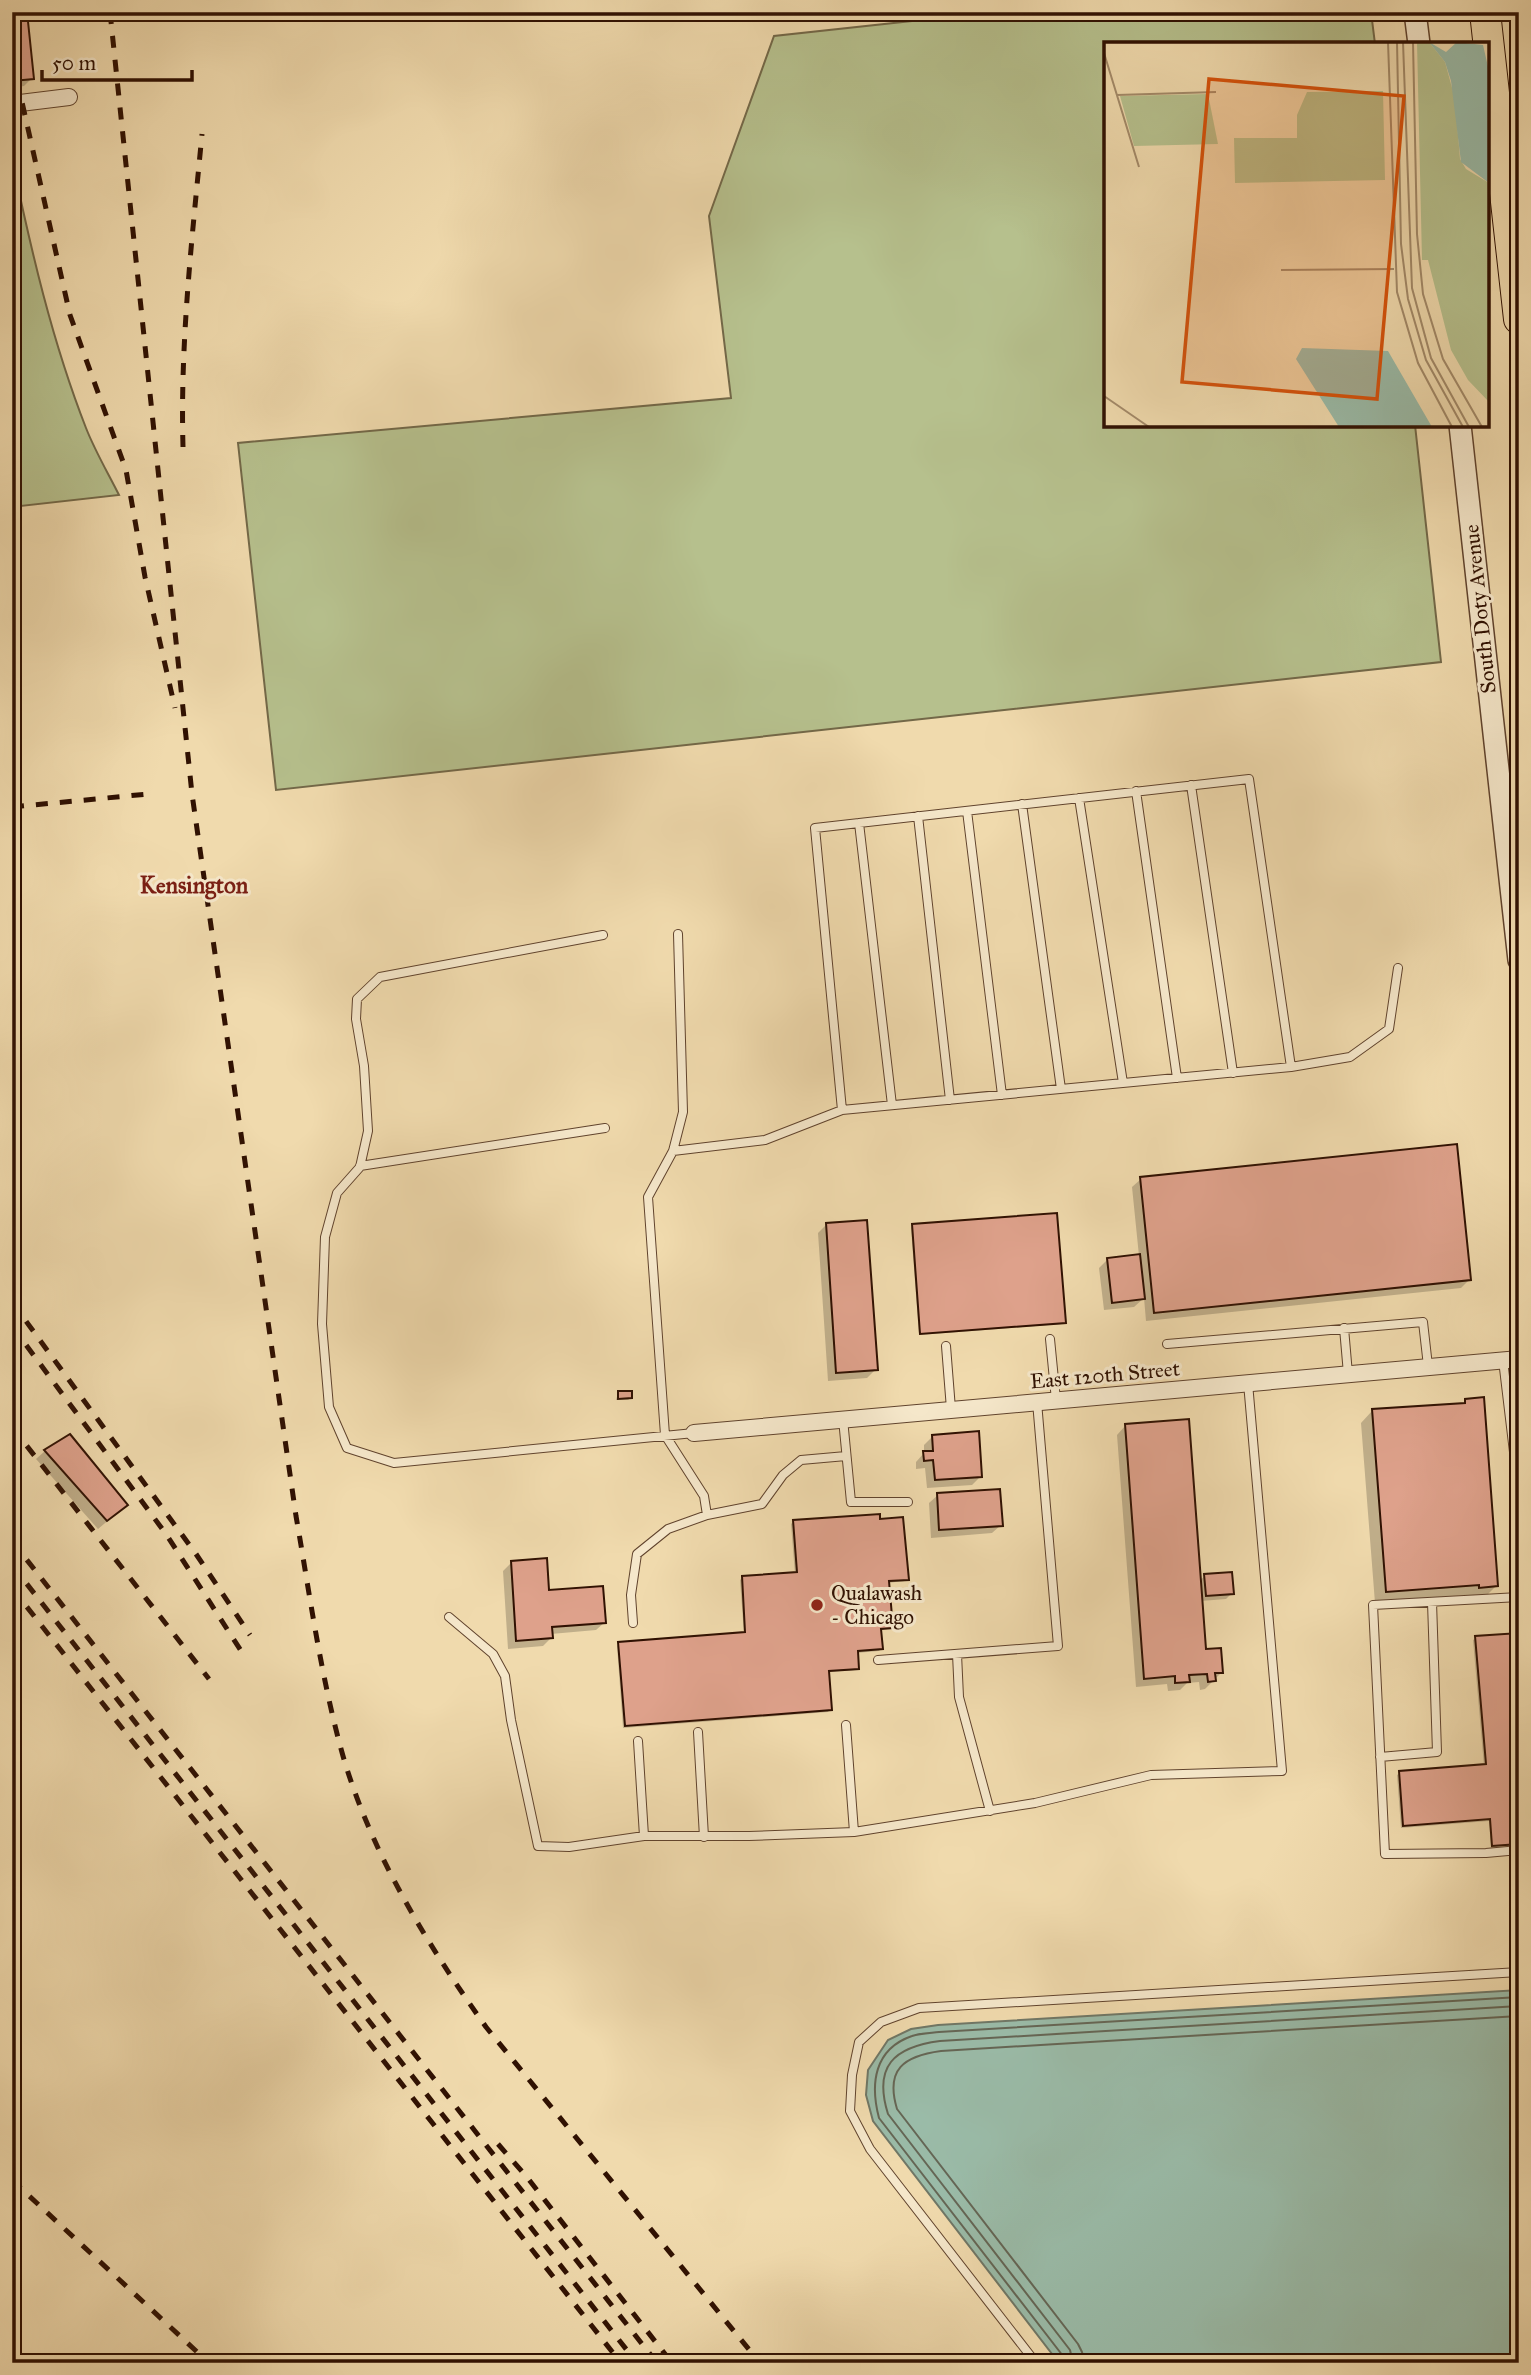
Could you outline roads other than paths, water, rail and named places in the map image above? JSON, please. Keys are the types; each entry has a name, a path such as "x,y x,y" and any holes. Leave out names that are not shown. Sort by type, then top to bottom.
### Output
{"highway":[{"path":"1485,12 1488,42"},
{"path":"1489,48 1519,319"}],"street":[{"path":"1415,12 1419,42"},
{"path":"12,104 69,97"},
{"name":"South Doty Avenue","path":"1460,427 1519,960"},
{"name":"East 120th Street","path":"694,1433 1511,1359"}],"lane":[{"path":"842,1110 815,828 1249,779 1291,1067"},
{"path":"1191,785 1233,1073"},
{"path":"1136,791 1177,1078"},
{"path":"1079,798 1123,1083"},
{"path":"1022,804 1061,1089"},
{"path":"967,810 1002,1095"},
{"path":"918,816 950,1100"},
{"path":"859,823 891,1105"},
{"path":"603,934 380,977 357,999 356,1019 369,1131 360,1166 337,1193 325,1237 321,1324 329,1407 347,1448 394,1462 694,1433"},
{"path":"678,934 682,1111 673,1151 648,1197 665,1435 704,1496 707,1515"},
{"path":"673,1151 765,1140 842,1110 1233,1073 1350,1058 1389,1029 1398,968"},
{"path":"360,1166 605,1128"},
{"path":"1167,1344 1423,1322 1428,1366"},
{"path":"1344,1328 1348,1374"},
{"path":"1050,1339 1056,1400"},
{"path":"946,1346 951,1409"},
{"path":"1511,1359 1519,1494"},
{"path":"449,1617 493,1654 505,1676 511,1720 538,1846 569,1847 644,1836 704,1837 854,1832 1035,1803 1151,1775 1282,1771 1248,1383"},
{"path":"878,1660 1058,1646 1037,1402"},
{"path":"843,1419 851,1502 908,1502"},
{"path":"633,1623 631,1595 636,1553 668,1529 707,1515 762,1504 783,1475 801,1460 846,1456"},
{"path":"1519,1597 1373,1605 1385,1854 1519,1850"},
{"path":"1380,1756 1437,1752 1432,1602"},
{"path":"957,1654 959,1697 990,1811"},
{"path":"846,1725 854,1832"},
{"path":"698,1732 704,1837"},
{"path":"638,1741 644,1836"},
{"path":"1035,2363 870,2149 850,2111 852,2075 859,2042 881,2022 919,2008 1519,1972"}],"water":[{"path":"1519,1990 1519,2363 1059,2363 873,2121 866,2095 868,2070 888,2040 911,2029 938,2025"}],"railway":[{"path":"110,12 192,794 296,1516 322,1667 343,1756 355,1793 385,1863 422,1931 464,1996 486,2027 760,2363"},
{"path":"17,80 70,315 126,470 145,577 175,708"},
{"path":"183,447 185,330 202,134"},
{"path":"12,807 148,794"},
{"path":"12,1302 196,1554 250,1635"},
{"path":"12,1326 166,1534 245,1657"},
{"path":"12,1427 209,1679"},
{"path":"12,1541 657,2363"},
{"path":"12,1565 637,2363"},
{"path":"12,1588 621,2363"},
{"path":"498,2144 672,2363"},
{"path":"12,2180 209,2363"}],"place":[{"name":"Qualawash - Chicago","path":"817,1605"}],"district":[{"name":"Kensington","path":"194,885"}]}
